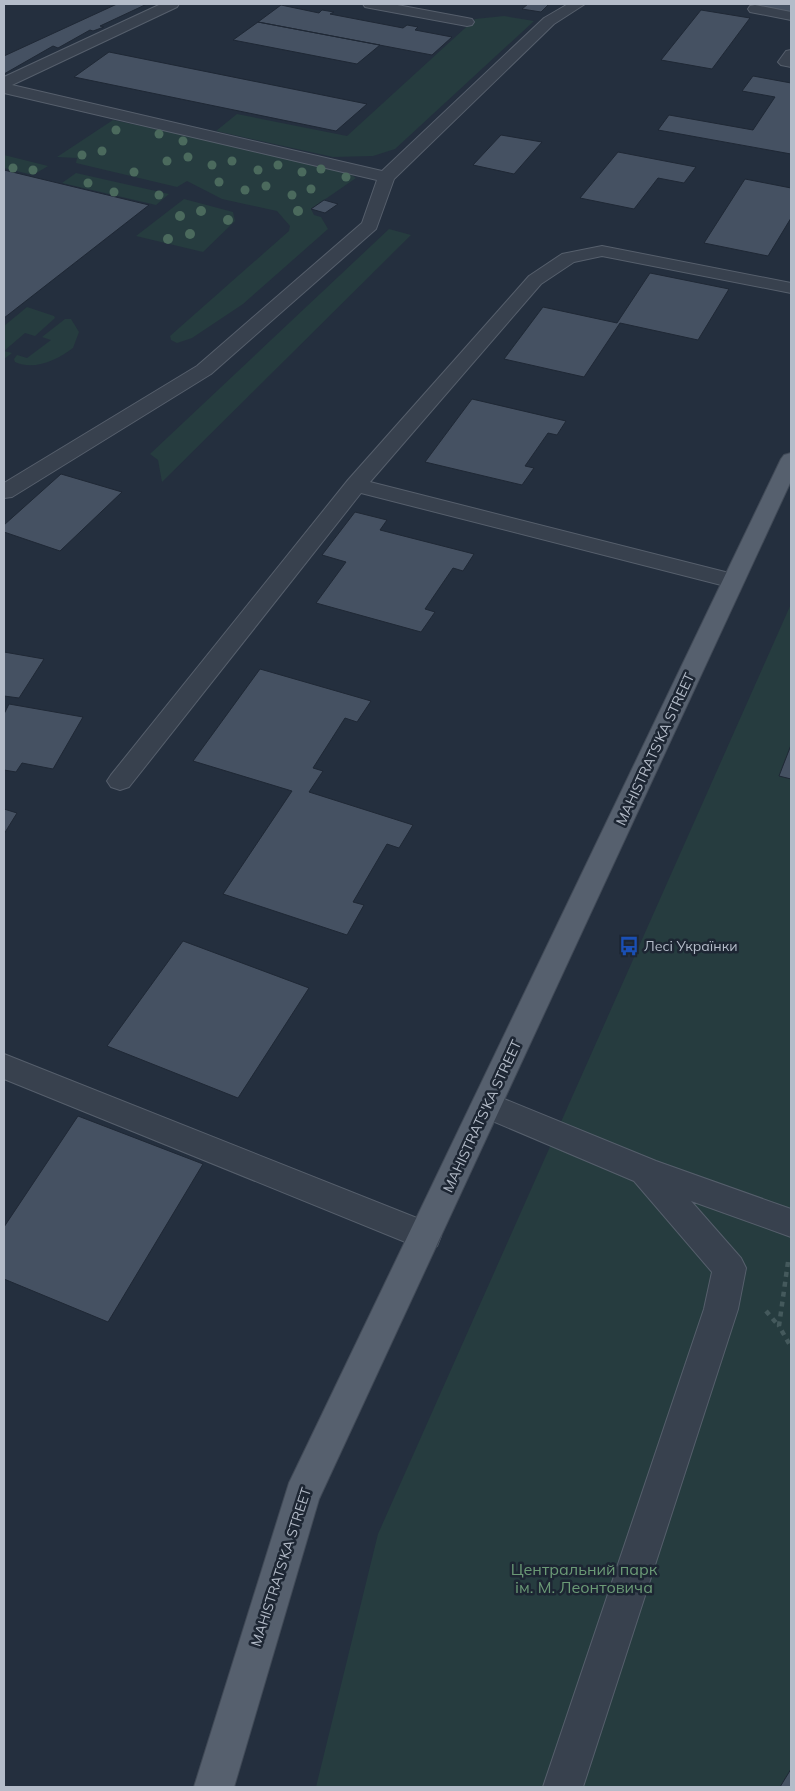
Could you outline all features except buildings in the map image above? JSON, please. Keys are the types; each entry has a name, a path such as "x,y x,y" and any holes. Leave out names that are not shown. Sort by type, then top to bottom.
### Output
{"main road":[{"name":"MAHISTRATS'KA STREET","path":"214,1787 302,1496 791,459"}],"street":[{"path":"4,83 172,4"},
{"path":"370,4 468,22"},
{"path":"4,492 204,370 370,225 386,177 549,21 578,4"},
{"path":"755,10 791,16"},
{"path":"791,54 786,62 791,63"},
{"path":"4,88 386,177"},
{"path":"120,781 356,485 536,280 568,258 602,251 791,288"},
{"path":"356,485 733,581"},
{"path":"4,1066 426,1236"},
{"path":"487,1105 644,1172 791,1223"},
{"path":"563,1787 721,1309 729,1268 644,1172"}],"path":[{"path":"789,1254 778,1326 791,1347"}],"green space":[{"path":"504,16 534,21 395,149 373,156 333,157 216,131 237,114 347,136 475,19"},
{"path":"113,120 341,168 356,178 311,209 314,215 321,217 328,229 243,304 192,338 177,343 171,340 170,336 289,231 290,226 277,211 222,199 187,181 177,187 76,163 77,158 57,157"},
{"path":"4,155 48,166 33,175 4,168"},
{"path":"76,173 169,194 156,205 62,183"},
{"path":"184,199 233,212 235,221 203,252 136,236"},
{"path":"389,229 411,235 162,482 158,460 150,454"},
{"path":"27,307 54,316 55,318 35,336 25,333 4,351 4,326"},
{"path":"65,319 71,319 79,332 73,348 60,357 37,365 15,362 14,359 17,355 27,358 51,340 42,337"},
{"path":"4,351 12,353 4,359"},
{"name":"Центральний парк ім. М. Леонтовича","path":"791,604 791,1787 316,1787 378,1534"}],"place":[{"name":"Лесі Українки","path":"629,946"}]}
